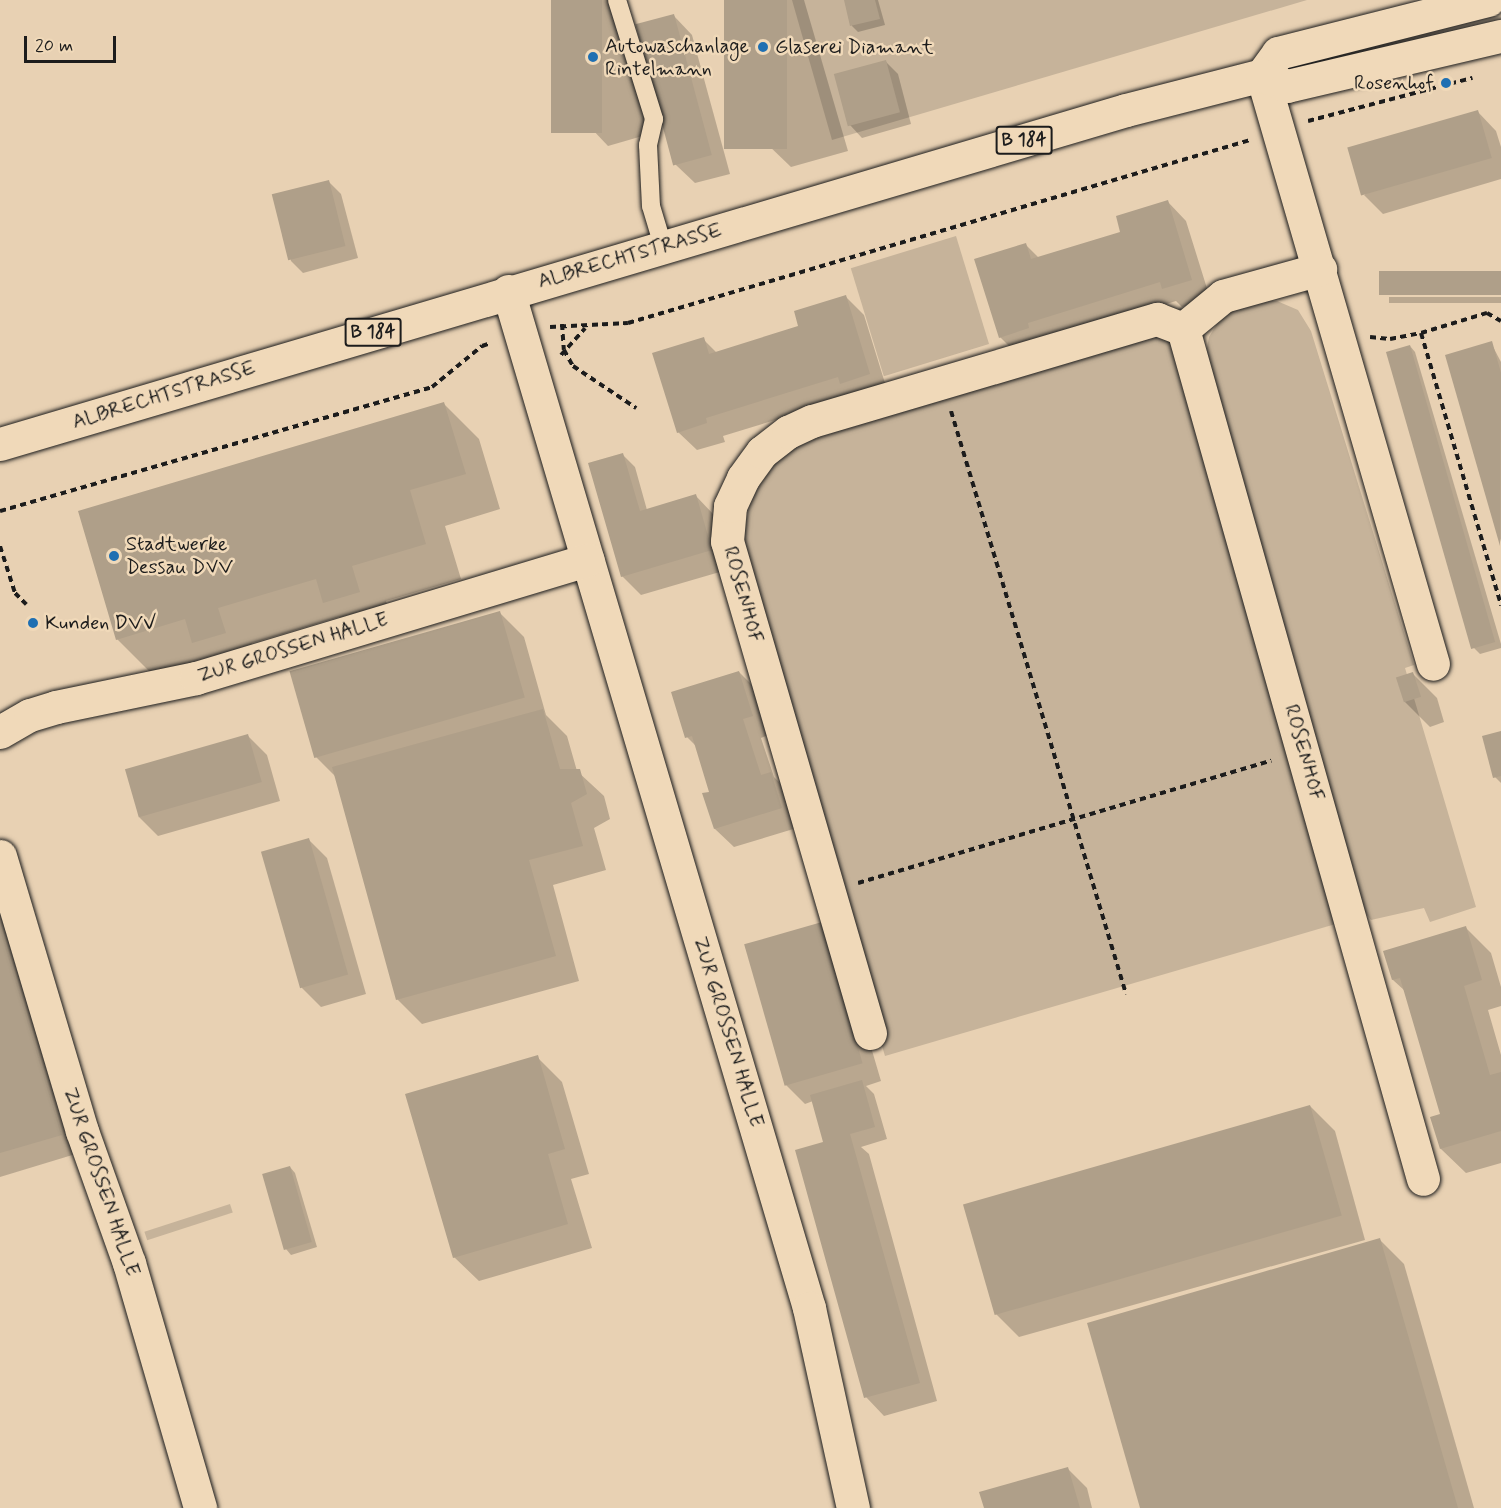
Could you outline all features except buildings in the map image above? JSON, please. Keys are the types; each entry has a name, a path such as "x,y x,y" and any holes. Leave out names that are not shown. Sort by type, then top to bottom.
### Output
{"street":[{"path":"1262,75 1278,53 1488,0"},
{"path":"1262,75 1287,86 1501,36"},
{"name":"ALBRECHTSTRASSE","path":"0,444 508,291 1126,110 1262,75"},
{"path":"1262,75 1280,130 1433,664"},
{"path":"1183,329 1223,296 1320,269"},
{"name":"ZUR GROSSEN HALLE","path":"508,291 809,1308 853,1508"},
{"name":"ROSENHOF","path":"870,1033 727,541 730,506 762,452 788,432 942,382 1157,319 1183,329 1423,1179"},
{"name":"ZUR GROSSEN HALLE","path":"0,732 14,722 56,707 196,678 588,560"},
{"name":"ZUR GROSSEN HALLE","path":"0,856 82,1131 129,1263 200,1508"}],"lane":[{"path":"617,0 654,119 648,145 651,206 663,246"}],"path":[{"path":"0,511 432,387 482,346 521,334 562,324 585,328 627,323 1280,130 1479,76"},
{"path":"1338,334 1390,339 1421,333 1487,313 1501,321"},
{"path":"562,324 564,350 573,366 636,408"},
{"path":"1421,333 1501,605"},
{"path":"942,382 1126,994"},
{"path":"0,546 15,593 26,604"},
{"path":"829,891 1304,752"}],"shaded area":[{"path":"792,0 1307,0 832,140"},
{"path":"956,236 989,344 884,376 851,268"},
{"path":"1257,301 1277,301 1298,310 1311,331 1414,665 1405,668 1476,907 1430,922 1424,908 1371,920 1364,911 1205,358 1209,337 1220,319 1237,306"},
{"path":"1147,331 1168,340 1176,353 1339,923 885,1056 745,576 742,549 750,499 778,459 800,441"},
{"path":"230,1204 233,1213 147,1240 144,1232"}],"place":[{"name":"Glaserei Diamant","path":"763,47"},
{"name":"Autowaschanlage Rintelmann","path":"593,57"},
{"name":"Rosenhof","path":"1446,83"},
{"name":"Stadtwerke Dessau DVV","path":"114,556"},
{"name":"Kunden DVV","path":"33,623"}]}
